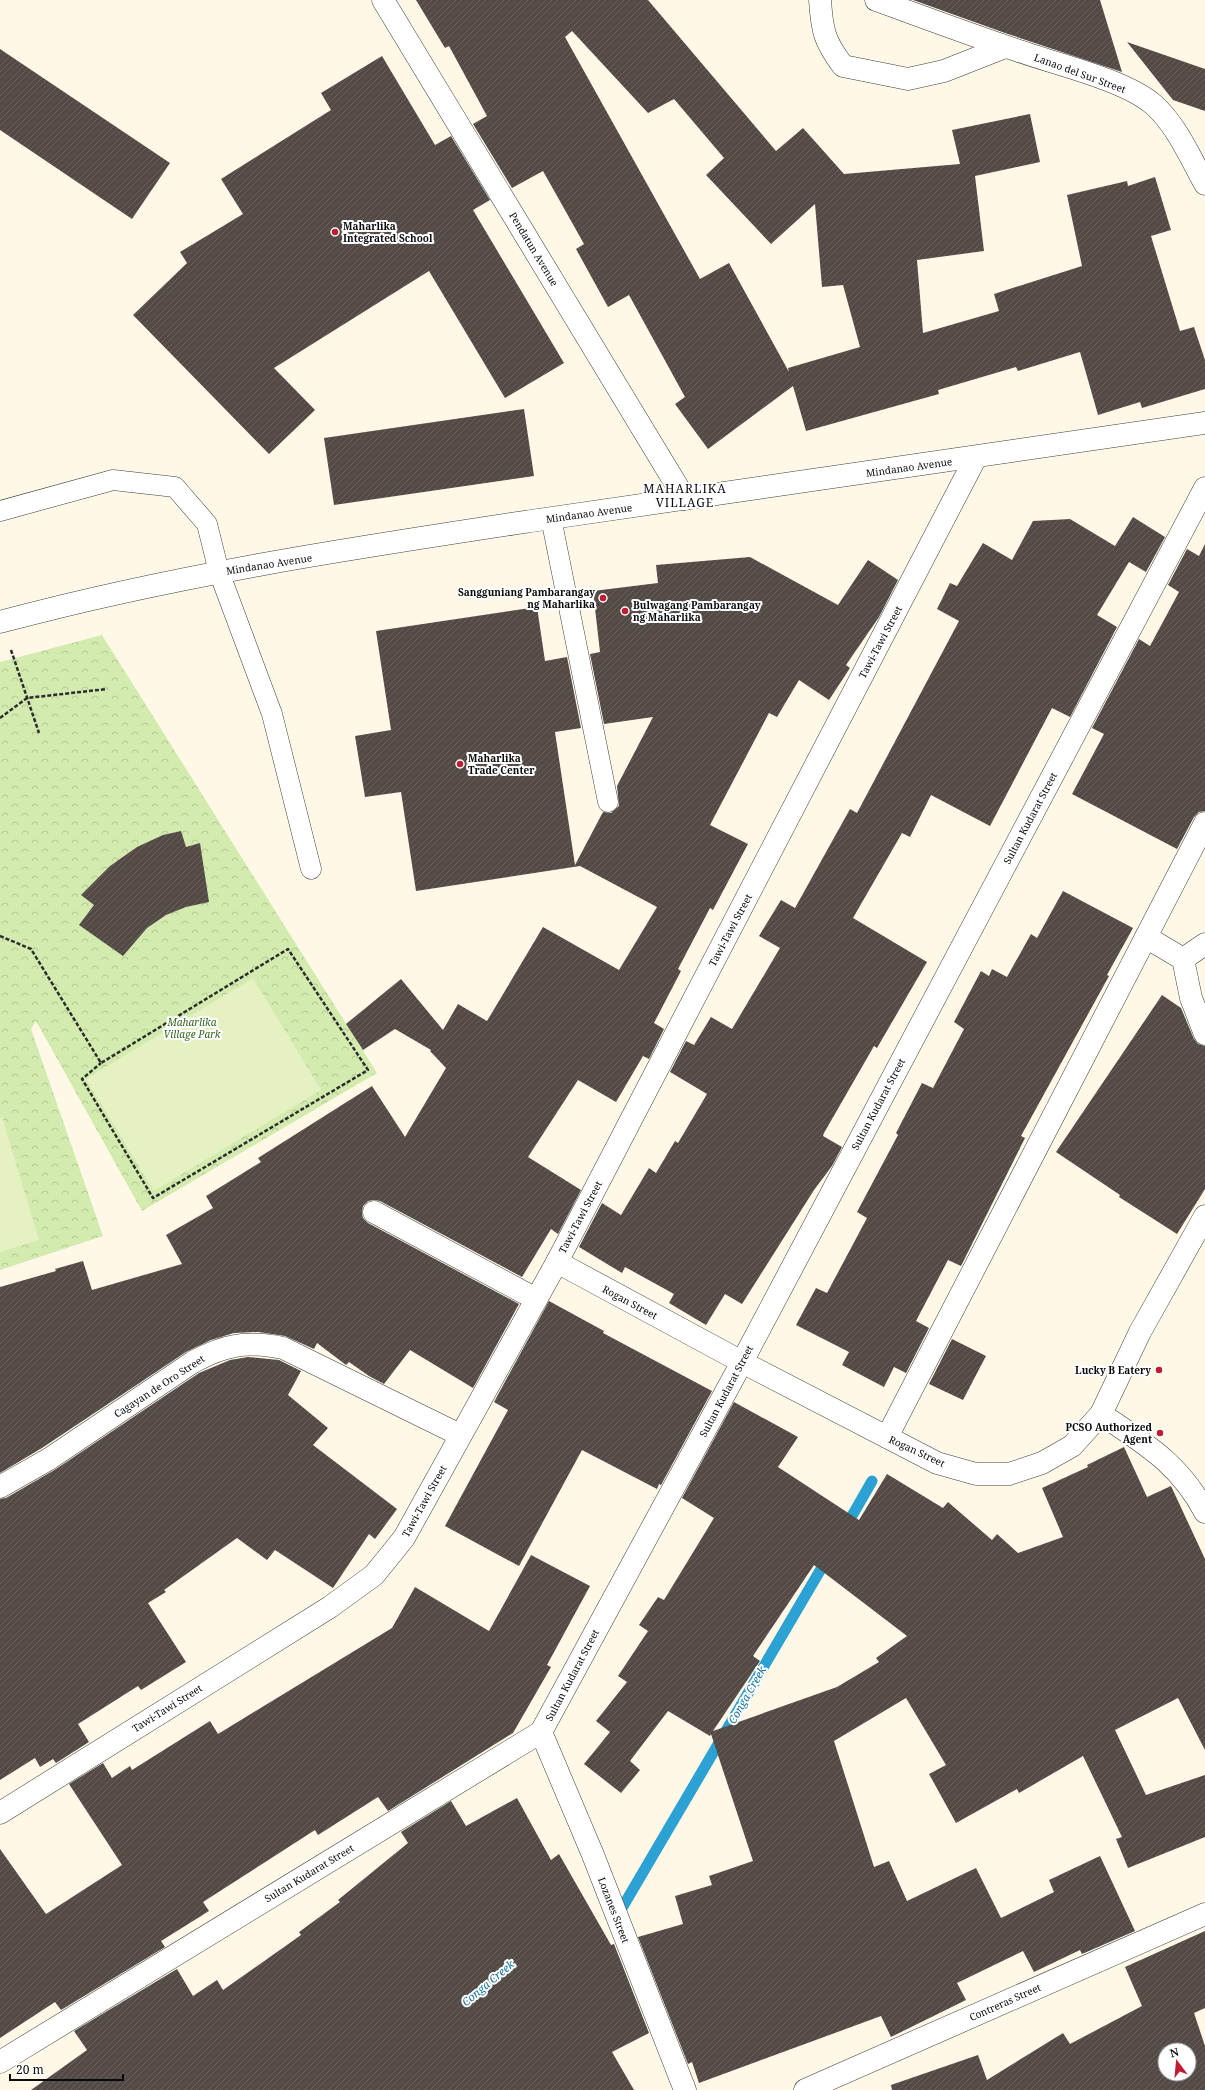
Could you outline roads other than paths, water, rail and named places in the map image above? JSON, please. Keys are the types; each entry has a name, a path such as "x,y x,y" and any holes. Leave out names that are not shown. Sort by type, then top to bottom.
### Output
{"street":[{"name":"Pendatun Avenue","path":"383,0 685,498"},
{"path":"820,0 821,21 828,46 843,66 908,79 944,71 1005,47"},
{"name":"Lanao del Sur Street","path":"876,0 1005,47 1107,81 1132,92 1153,104 1170,122 1205,184"},
{"name":"Mindanao Avenue","path":"1,622 37,612 219,572 551,518 1205,423"},
{"name":"Tawi-Tawi Street","path":"0,1813 330,1607 374,1574 404,1538 557,1262 976,457"},
{"name":"Sultan Kudarat Street","path":"0,2062 541,1732 742,1362 1205,488"},
{"path":"887,1437 1205,823"},
{"path":"1146,937 1183,959 1191,998 1205,1034"},
{"path":"1183,959 1205,944"},
{"path":"374,1212 536,1299"},
{"name":"Rogan Street","path":"557,1262 742,1362 937,1463 976,1474 1009,1474 1042,1463 1072,1446 1101,1414 1140,1332 1205,1216"},
{"name":"Cagayan de Oro Street","path":"0,1488 49,1459 193,1362 214,1351 237,1344 261,1344 283,1348 460,1435"},
{"path":"1101,1414 1160,1455 1200,1490 1205,1512"},
{"name":"Lozanes Street","path":"541,1732 593,1855 685,2090"},
{"name":"Contreras Street","path":"805,2090 1205,1914"}],"lane":[{"path":"0,511 113,480 175,487 207,524 219,572 272,714 311,869"},
{"path":"551,518 608,802"}],"waterway":[{"name":"Conga Creek","path":"845,1528 872,1481"},
{"name":"Conga Creek","path":"622,1908 828,1557"}],"place":[{"name":"Maharlika Integrated School","path":"335,232"},
{"name":"Sangguniang Pambarangay ng Maharlika","path":"603,598"},
{"name":"Bulwagang Pambarangay ng Maharlika","path":"625,611"},
{"name":"Maharlika Trade Center","path":"460,764"},
{"name":"Lucky B Eatery","path":"1159,1370"},
{"name":"PCSO Authorized Agent","path":"1160,1433"}],"district":[{"name":"MAHARLIKA VILLAGE","path":"685,496"}],"park label":[{"name":"Maharlika Village Park","path":"192,1028"}]}
